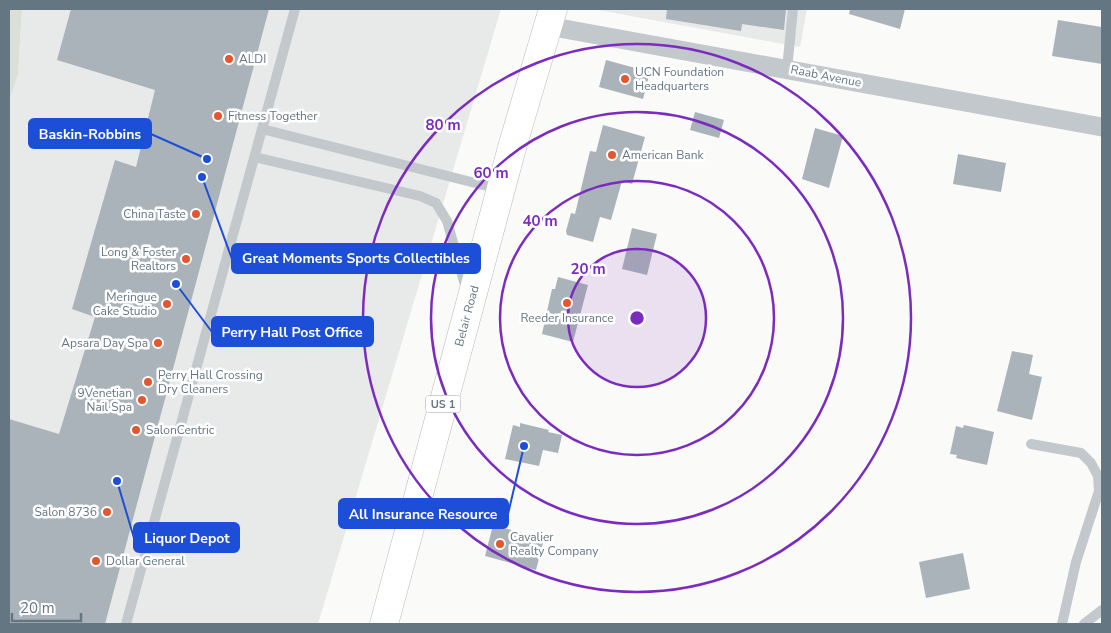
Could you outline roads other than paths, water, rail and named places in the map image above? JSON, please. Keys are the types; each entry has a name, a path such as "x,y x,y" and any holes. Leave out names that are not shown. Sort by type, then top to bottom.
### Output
{"highway":[{"name":"Belair Road","path":"384,624 500,189 551,18"}],"street":[{"name":"Raab Avenue","path":"551,18 787,69 1102,128"}],"lane":[{"path":"126,624 295,9"},
{"path":"787,69 793,9"},
{"path":"262,129 500,189"},
{"path":"255,156 420,196 436,203 450,228 470,303"},
{"path":"1031,444 1081,453 1091,463 1098,476 1099,491 1076,562 1062,624"},
{"path":"1084,624 1102,610"}],"place":[{"name":"ALDI","path":"229,59"},
{"name":"UCN Foundation Headquarters","path":"625,79"},
{"name":"Fitness Together","path":"218,116"},
{"name":"American Bank","path":"612,155"},
{"name":"Baskin-Robbins","path":"207,159"},
{"name":"Great Moments Sports Collectibles","path":"202,177"},
{"name":"China Taste","path":"196,214"},
{"name":"Long & Foster Realtors","path":"186,259"},
{"name":"Perry Hall Post Office","path":"176,284"},
{"name":"Reeder Insurance","path":"567,303"},
{"name":"Meringue Cake Studio","path":"167,304"},
{"name":"Apsara Day Spa","path":"158,343"},
{"name":"Perry Hall Crossing Dry Cleaners","path":"148,382"},
{"name":"9Venetian Nail Spa","path":"142,400"},
{"name":"SalonCentric","path":"136,430"},
{"name":"All Insurance Resource","path":"524,446"},
{"name":"Liquor Depot","path":"117,481"},
{"name":"Salon 8736","path":"107,512"},
{"name":"Cavalier Realty Company","path":"500,544"},
{"name":"Dollar General","path":"96,561"}]}
